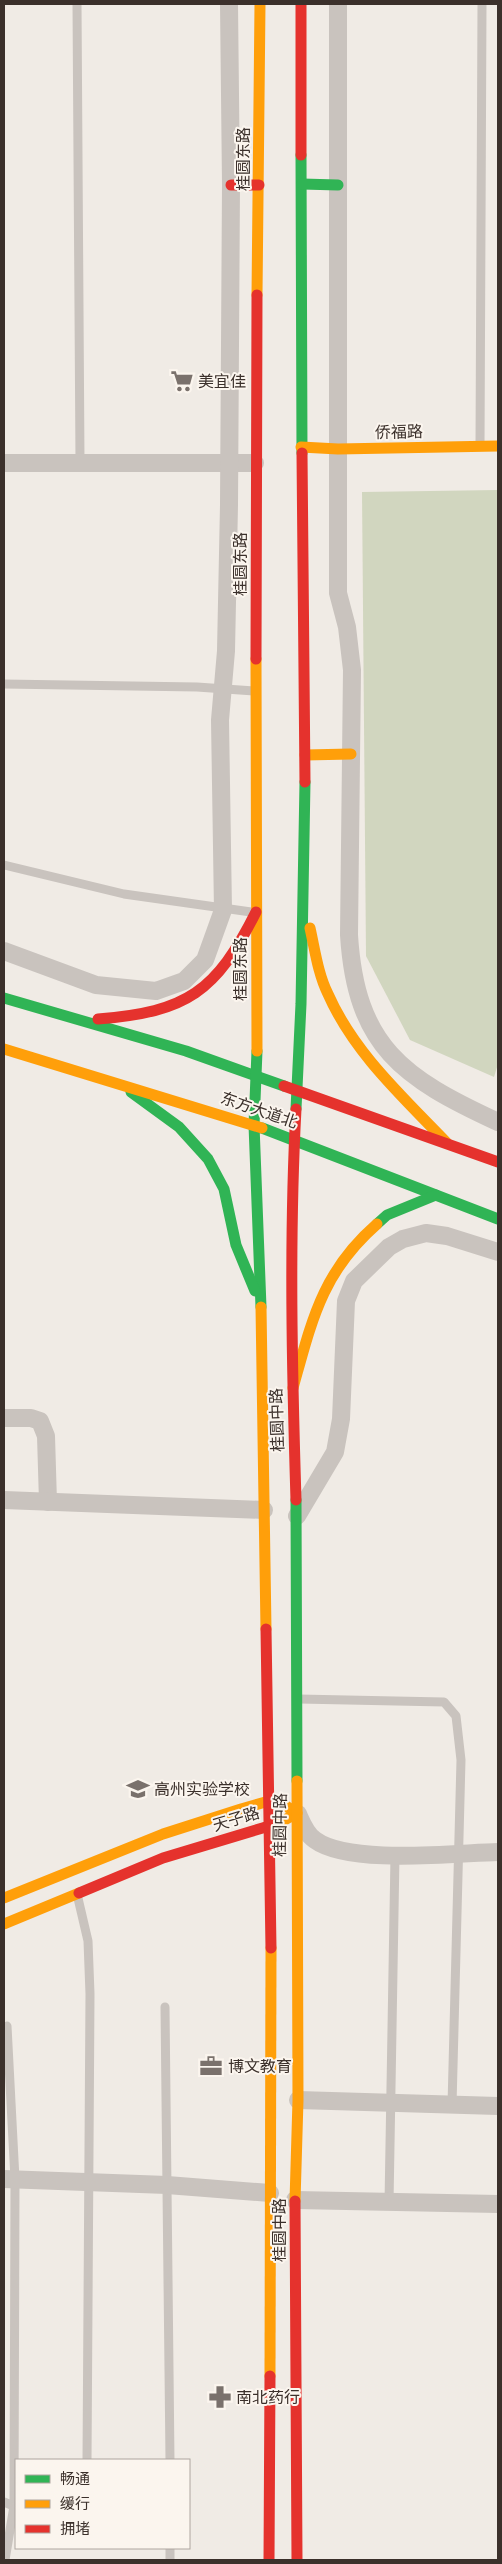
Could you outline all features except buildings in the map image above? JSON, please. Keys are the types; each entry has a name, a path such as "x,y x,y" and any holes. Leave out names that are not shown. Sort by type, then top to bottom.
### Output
{"main road":[{"name":"桂圆东路","path":"254,1125 257,1076 255,463 260,4"},
{"path":"295,1090 301,1004 305,755 301,4"},
{"path":"302,184 338,185"},
{"path":"231,185 259,185"},
{"name":"侨福路","path":"302,447 338,449 498,446"},
{"path":"305,755 350,754"},
{"path":"302,896 327,994 350,1035 386,1081 447,1143"},
{"path":"82,1020 123,1018 188,1000 214,981 235,952 256,912"},
{"name":"东方大道北","path":"4,998 82,1020 257,1076 498,1162"},
{"name":"东方大道北","path":"4,1049 254,1125 498,1219"},
{"path":"120,1084 168,1117 195,1142 217,1173 225,1197 236,1246 261,1308"},
{"name":"桂圆中路","path":"295,1090 293,1139 292,1388 296,1516 297,1699 298,2100 295,2200 297,2560"},
{"name":"桂圆中路","path":"254,1125 261,1308 272,2000 269,2560"},
{"path":"292,1388 311,1323 332,1274 355,1243 388,1215 436,1195"},
{"name":"天子路","path":"4,1898 73,1883 163,1858 269,1826 288,1819 297,1813 281,1803 269,1801 163,1834 73,1883 4,1924"}],"street":[{"path":"4,951 96,985 156,991 184,981 205,960 223,910 220,822 222,688 226,651 231,185 229,4"},
{"path":"338,4 338,593 346,627 352,670 350,754 351,969 367,1022 388,1054 412,1076 449,1100 498,1122"},
{"path":"4,463 255,463"},
{"path":"296,1516 335,1452 341,1419 346,1301 354,1281 389,1247 403,1239 426,1233 448,1236 498,1252"},
{"path":"4,1418 31,1418 40,1421 44,1428 48,1502"},
{"path":"4,1500 264,1510"},
{"path":"297,1813 306,1830 314,1839 330,1848 395,1855 498,1852"},
{"path":"298,2100 498,2106"},
{"path":"9,2179 167,2185 270,2193"},
{"path":"295,2200 498,2204"}],"lane":[{"path":"77,4 80,462"},
{"path":"480,446 482,4"},
{"path":"4,684 222,688 257,691"},
{"path":"4,865 124,894 223,910 256,912"},
{"path":"297,1699 444,1702 456,1716 459,1731 459,1853 452,2104"},
{"path":"389,2203 395,1855"},
{"path":"73,1883 88,1940 90,1994 87,2459"},
{"path":"165,2006 170,2459"},
{"path":"5,2560 15,2506 7,2026"},
{"path":"4,2502 15,2506"}],"green space":[{"path":"498,490 498,1064 494,1077 410,1040 366,956 362,492"}],"traffic: fast":[{"path":"301,155 302,453"},
{"path":"302,184 338,185"},
{"path":"296,1109 301,1004 305,782"},
{"path":"4,998 186,1051 284,1086"},
{"path":"257,1051 254,1125 261,1307"},
{"path":"131,1092 179,1127 208,1159 224,1189 236,1245 255,1291"},
{"path":"262,1128 498,1219"},
{"path":"377,1224 387,1215 436,1195"},
{"path":"296,1500 297,1781"}],"traffic: slow":[{"path":"257,295 260,4"},
{"path":"301,447 338,449 498,446"},
{"path":"256,659 257,1051"},
{"path":"305,755 351,754"},
{"path":"310,928 317,962 325,986 351,1036 397,1091 447,1143"},
{"path":"4,1049 262,1128"},
{"path":"293,1388 313,1319 331,1279 343,1260 358,1242 377,1224"},
{"path":"261,1307 266,1629"},
{"path":"295,2201 298,2100 297,1781"},
{"path":"4,1898 163,1834 241,1809 269,1801 281,1803 297,1813 281,1822 266,1827"},
{"path":"4,1924 79,1893"},
{"path":"270,2376 271,1948"}],"traffic: jam":[{"path":"301,4 301,155"},
{"path":"231,185 259,185"},
{"path":"256,659 257,295"},
{"path":"302,453 305,782"},
{"path":"98,1019 155,1011 177,1003 195,993 212,979 227,961 256,912"},
{"path":"284,1086 498,1162"},
{"path":"296,1109 292,1256 292,1353 296,1500"},
{"path":"266,1629 271,1948"},
{"path":"79,1893 163,1858 266,1827"},
{"path":"295,2201 297,2560"},
{"path":"269,2560 270,2376"}],"place":[{"name":"美宜佳","path":"182,381"},
{"name":"高州实验学校","path":"138,1789"},
{"name":"博文教育","path":"211,2066"},
{"name":"南北药行","path":"220,2397"}]}
